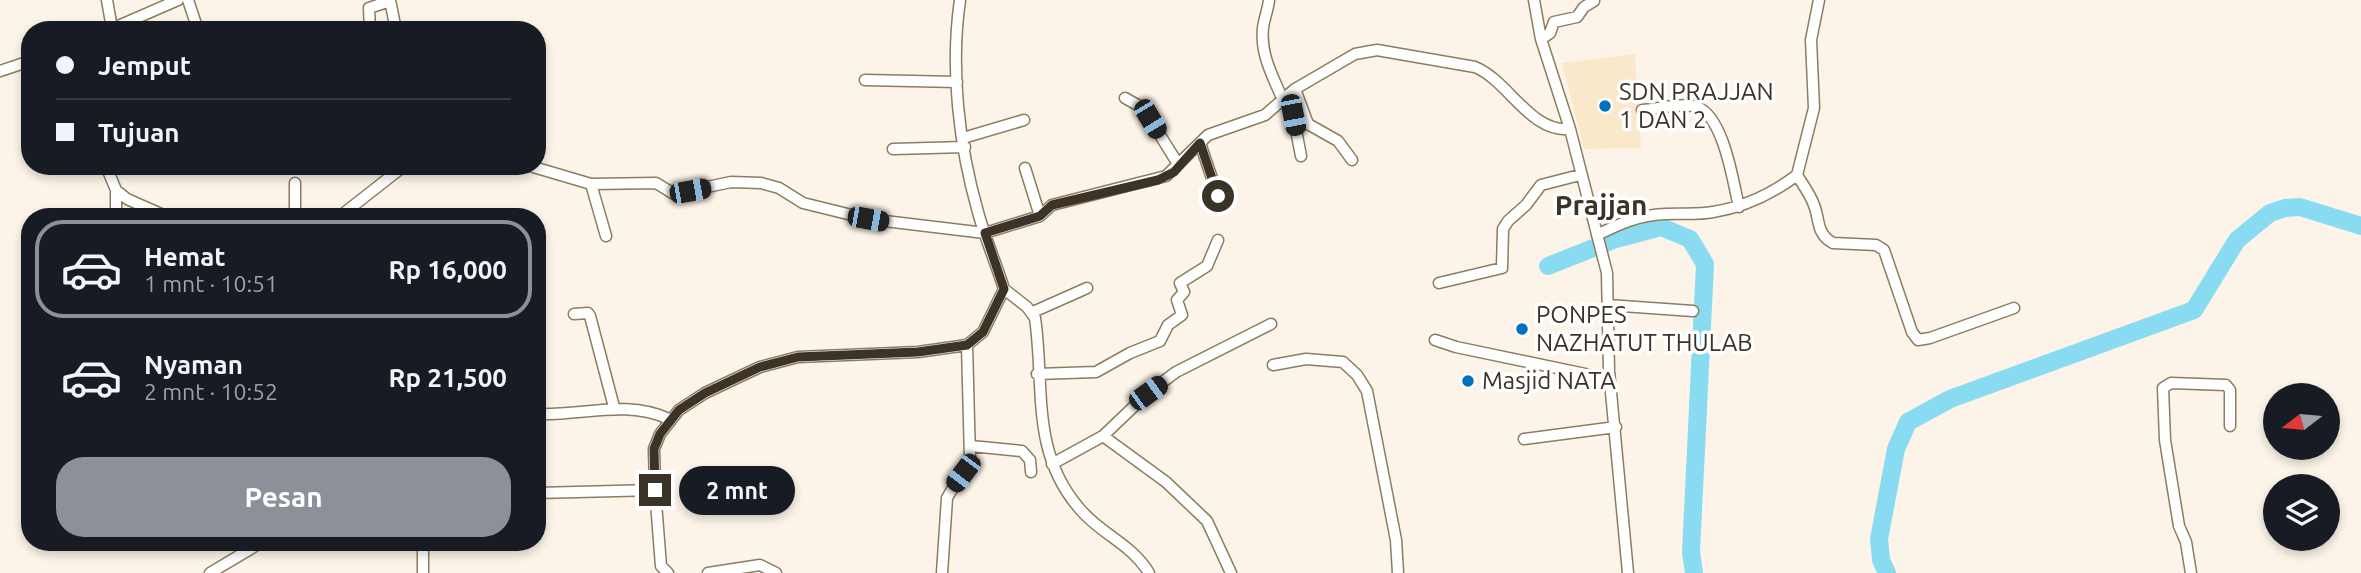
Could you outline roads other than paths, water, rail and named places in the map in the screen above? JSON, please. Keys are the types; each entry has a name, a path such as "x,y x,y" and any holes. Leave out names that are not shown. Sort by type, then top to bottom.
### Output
{"street":[{"path":"107,0 110,21"},
{"path":"129,21 177,0"},
{"path":"188,0 195,21"},
{"path":"960,0 957,82 964,143 978,213 1004,289 1033,312 1042,426 1052,464 1081,511 1140,557 1149,573"},
{"path":"1269,0 1264,26 1264,46 1269,68 1308,124 1338,141 1352,160"},
{"path":"1534,0 1541,39 1570,129 1580,175 1604,257 1609,379 1616,427 1628,573"},
{"path":"1598,238 1631,219 1712,213 1739,207 1761,199 1797,175 1814,108 1811,40 1819,0"},
{"path":"370,21 369,8 390,1 394,21"},
{"path":"1541,39 1550,33 1554,22 1577,17 1584,7 1594,1"},
{"path":"546,171 591,184 656,183 674,194 731,182 761,183 779,188 803,203 868,219 985,233 1040,216 1052,205 1158,180 1174,172 1178,164 1208,135 1265,115 1289,94 1355,54 1377,50 1451,61 1488,72 1530,113 1553,130 1570,129"},
{"path":"0,71 21,64"},
{"path":"865,80 957,82"},
{"path":"1289,94 1301,156"},
{"path":"1125,98 1143,108 1178,164"},
{"path":"1642,110 1692,106 1702,110 1720,136 1739,207"},
{"path":"893,149 964,143 1024,120"},
{"path":"1200,143 1218,196"},
{"path":"1025,168 1040,216"},
{"path":"110,175 116,190 116,208"},
{"path":"350,208 392,175"},
{"path":"1439,283 1502,268 1503,229 1508,220 1526,205 1541,185 1580,175"},
{"path":"1797,175 1808,192 1819,228 1827,240 1833,243 1876,245 1884,250 1912,332 1918,340 2014,307"},
{"path":"295,183 295,208"},
{"path":"591,184 606,236"},
{"path":"116,190 127,199 148,208"},
{"path":"1037,374 1096,372 1130,352 1160,341 1168,325 1182,315 1177,300 1184,292 1180,283 1207,266 1216,251 1218,240"},
{"path":"1033,312 1087,288"},
{"path":"668,573 661,566 654,449 669,419 705,393 776,362 853,353 918,352 967,345 983,332 1004,289"},
{"path":"1608,304 1693,311"},
{"path":"574,314 588,313 590,316 614,407"},
{"path":"1052,464 1103,436 1148,393 1176,372 1271,324"},
{"path":"1436,340 1456,347 1609,379"},
{"path":"943,573 947,498 969,464 971,446 967,345"},
{"path":"1273,365 1306,359 1343,362 1363,382 1396,540 1398,573"},
{"path":"2191,573 2186,542 2179,526 2165,440 2163,388 2171,383 2226,385 2230,390 2230,426"},
{"path":"546,413 614,407 657,414 669,419"},
{"path":"1524,439 1616,427"},
{"path":"1103,436 1166,482 1207,522 1231,573"},
{"path":"971,446 1022,451 1030,460 1031,472"},
{"path":"546,493 655,490"},
{"path":"211,573 247,551"},
{"path":"423,551 424,573"},
{"path":"708,573 760,565 776,573"}],"waterway":[{"path":"1887,573 1881,560 1879,539 1896,449 1908,422 1950,399 2194,310 2237,240 2270,213 2300,207 2361,226"},
{"path":"1548,266 1616,239 1661,227 1690,239 1705,264 1691,552 1694,573"}],"place":[{"name":"SDN PRAJJAN 1 DAN 2","path":"1605,106"},
{"name":"PONPES NAZHATUT THULAB","path":"1522,329"},
{"name":"Masjid NATA","path":"1468,381"}],"district":[{"name":"Prajjan","path":"1601,205"}]}
